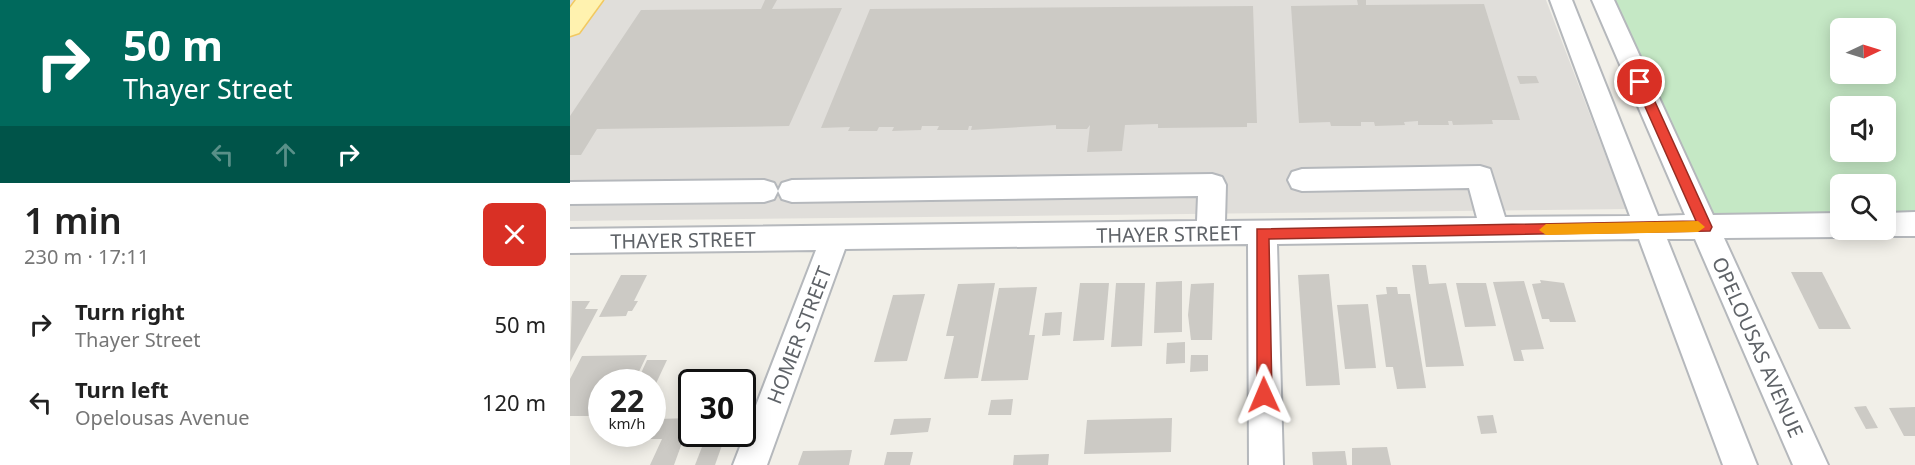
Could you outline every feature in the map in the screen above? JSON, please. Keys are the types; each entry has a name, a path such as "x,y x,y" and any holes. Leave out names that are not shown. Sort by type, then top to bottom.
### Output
{"main road":[{"path":"570,27 590,0"}],"street":[{"path":"1561,0 1740,465"},
{"name":"OPELOUSAS AVENUE","path":"1603,0 1810,465"},
{"path":"1302,180 1480,177 1495,231"},
{"path":"792,190 1212,185 1211,234"},
{"path":"570,194 764,191"},
{"path":"1896,224 1915,224"},
{"name":"THAYER STREET","path":"570,241 1830,225"},
{"path":"1262,233 1266,465"},
{"name":"HOMER STREET","path":"750,465 835,238"}],"shaded area":[{"path":"570,0 1546,0 1626,209 570,221"}],"green space":[{"path":"1603,0 1915,0 1915,224 1896,225 1896,174 1830,174 1830,225 1705,227"}],"building":[{"path":"765,0 777,0 772,9 842,8 789,126 597,129 581,155 570,155 570,116 641,10 761,9"},
{"path":"1357,0 1366,0 1366,5 1484,4 1520,120 1492,120 1493,124 1453,125 1452,121 1448,121 1449,125 1418,125 1418,121 1404,122 1405,125 1375,126 1374,122 1361,122 1361,126 1331,126 1330,122 1299,123 1291,6 1358,5"},
{"path":"1253,6 1257,123 1247,123 1247,127 1158,128 1158,124 1125,125 1122,151 1087,152 1090,125 1087,129 1056,129 1056,125 971,130 972,126 969,126 968,130 937,130 939,126 922,126 921,130 892,131 894,127 879,127 877,131 848,131 850,127 821,128 870,9"},
{"path":"1517,76 1536,76 1539,83 1520,84"},
{"path":"1412,265 1426,265 1429,284 1446,283 1464,366 1426,367"},
{"path":"1791,272 1822,272 1851,329 1819,329"},
{"path":"1329,274 1340,385 1306,386 1298,275"},
{"path":"621,275 647,275 634,301 638,301 626,316 599,317"},
{"path":"1540,280 1564,283 1576,322 1550,322 1549,319 1542,319 1532,284 1541,283"},
{"path":"1182,281 1182,332 1154,333 1156,282"},
{"path":"1524,281 1544,349 1521,350 1524,361 1514,361 1493,282"},
{"path":"995,283 978,378 944,379 954,336 946,336 958,284"},
{"path":"1080,283 1109,283 1104,340 1073,341"},
{"path":"1116,283 1145,283 1142,346 1111,347"},
{"path":"1214,283 1212,340 1191,340 1188,315 1191,284"},
{"path":"1456,283 1486,283 1496,326 1465,327"},
{"path":"1037,287 1029,335 1035,335 1028,380 981,381 999,288"},
{"path":"1386,287 1397,287 1398,294 1410,294 1426,388 1397,389 1393,367 1386,367 1376,295 1387,294"},
{"path":"925,294 907,361 874,362 893,295"},
{"path":"572,301 590,301 585,309 598,309 570,362"},
{"path":"1368,304 1376,368 1345,369 1337,305"},
{"path":"1062,312 1060,335 1042,336 1045,313"},
{"path":"1185,342 1185,363 1166,364 1167,343"},
{"path":"647,355 640,369 588,369 588,416 570,416 570,379 582,356"},
{"path":"1191,355 1208,355 1208,371 1190,372"},
{"path":"647,360 667,360 663,369 643,369"},
{"path":"1013,399 1011,415 988,415 991,400"},
{"path":"1866,406 1878,428 1866,429 1854,407"},
{"path":"1915,407 1915,436 1904,436 1889,408"},
{"path":"1493,415 1497,433 1481,434 1477,416"},
{"path":"678,418 678,447 681,447 674,465 650,465 658,447 666,447 666,419"},
{"path":"931,418 928,432 890,435 894,419"},
{"path":"1172,418 1171,452 1084,454 1087,420"},
{"path":"702,447 721,447 715,465 695,465"},
{"path":"1387,447 1391,465 1352,465 1352,448"},
{"path":"852,450 849,465 798,465 803,451"},
{"path":"1345,451 1347,465 1313,465 1312,452"},
{"path":"887,452 913,452 910,465 884,465"},
{"path":"1049,454 1048,465 1013,465 1014,455"}],"slow traffic":[{"path":"1546,230 1698,227"}],"route":[{"path":"1264,395 1262,233 1705,227 1640,82"}]}
